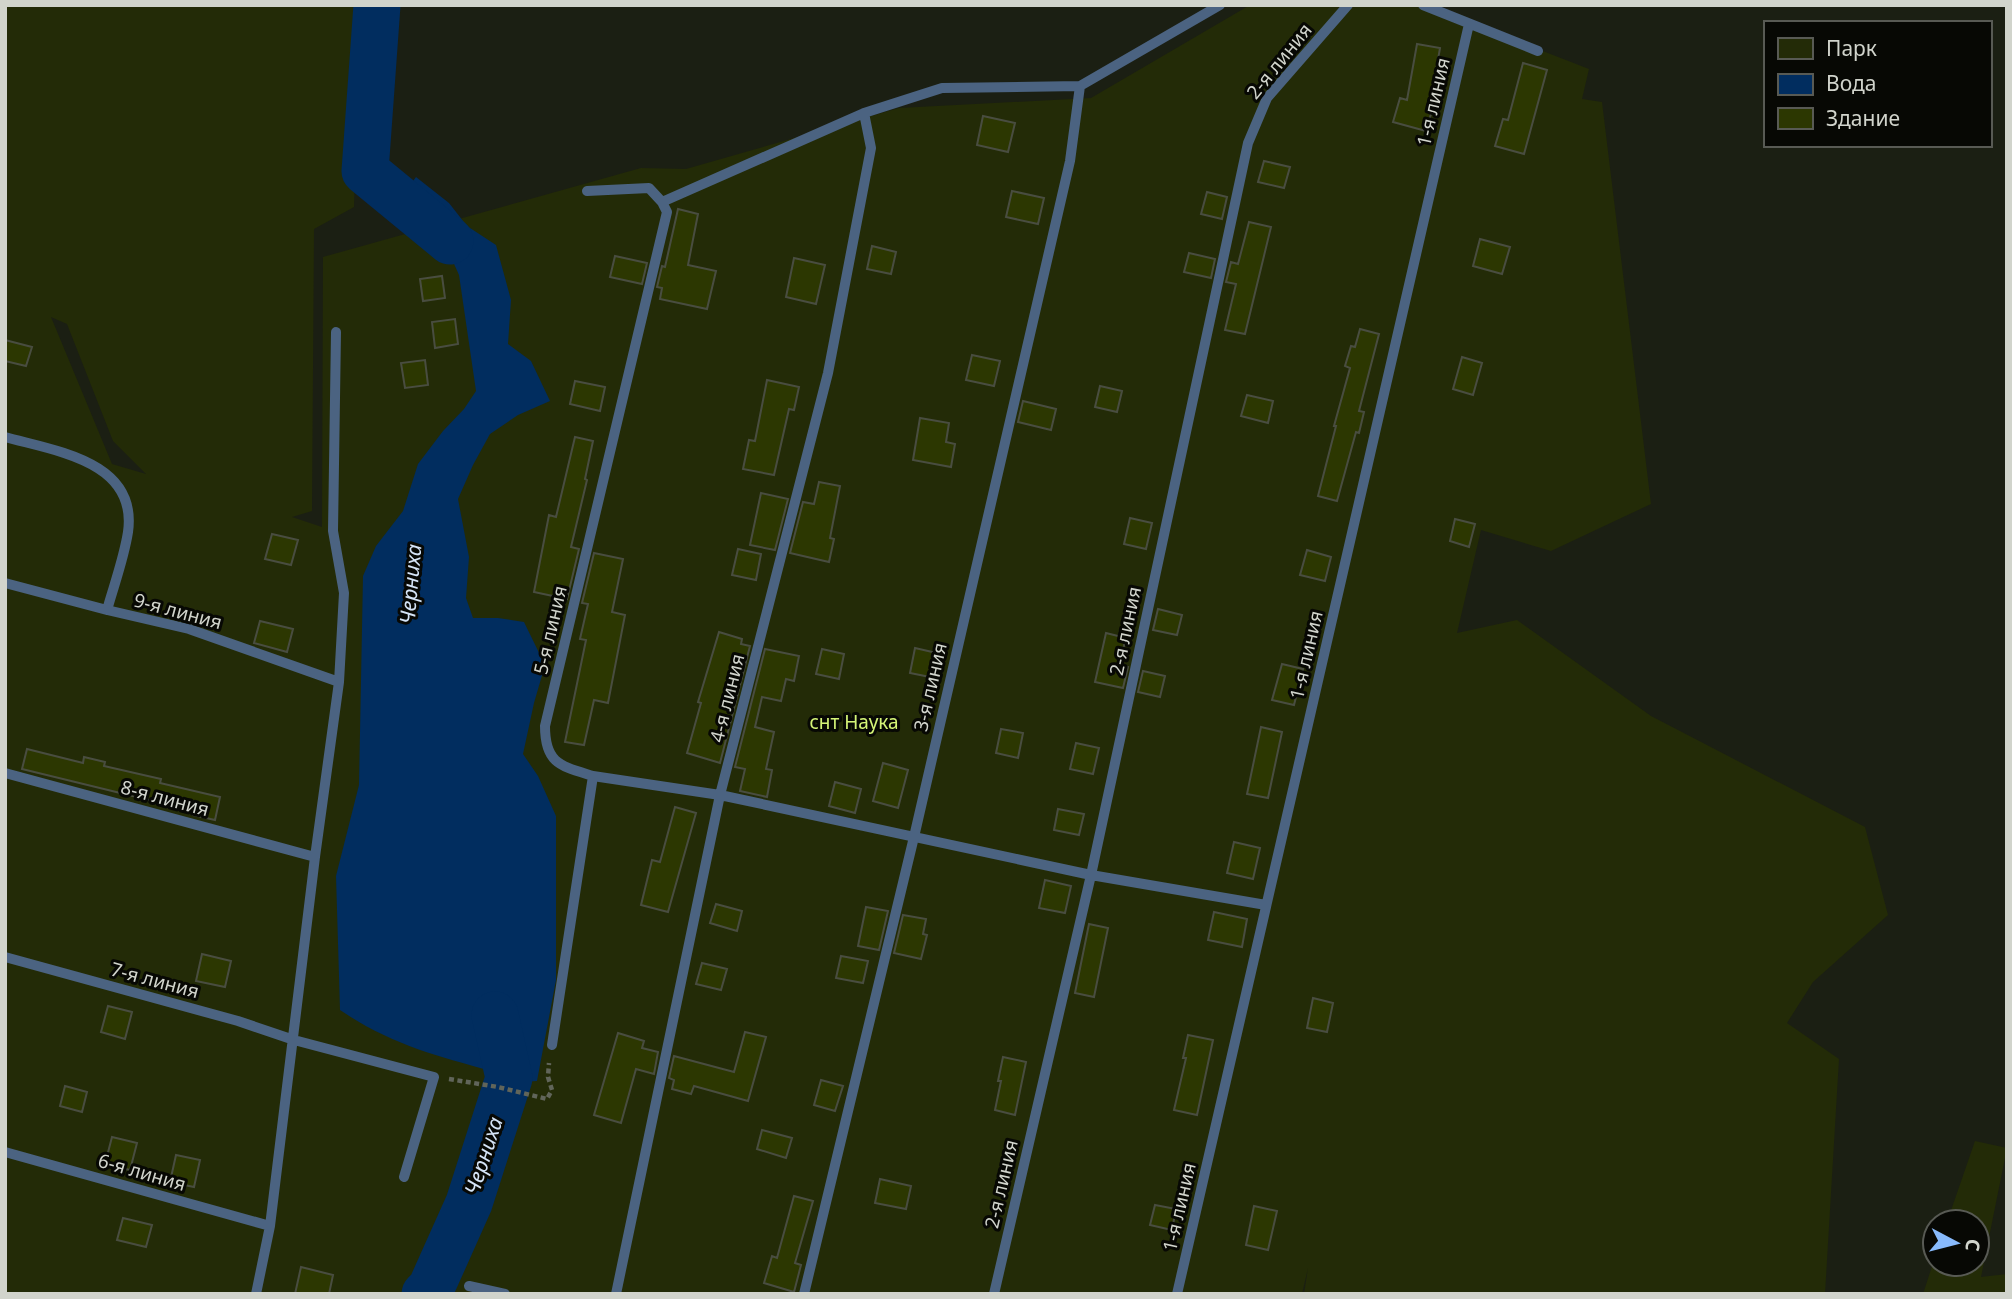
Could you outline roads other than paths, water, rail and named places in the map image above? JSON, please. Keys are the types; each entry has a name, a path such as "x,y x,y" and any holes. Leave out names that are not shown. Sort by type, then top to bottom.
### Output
{"lane":[{"path":"587,191 649,188 662,202 864,113 942,88 1080,86 1220,5"},
{"name":"2-я линия","path":"994,1294 1091,875 1248,144 1267,98 1348,5"},
{"path":"1423,5 1538,51"},
{"name":"1-я линия","path":"1177,1294 1469,24"},
{"name":"3-я линия","path":"804,1294 914,837 1070,161 1080,86"},
{"name":"4-я линия","path":"616,1294 720,795 828,373 871,148 864,113"},
{"name":"5-я линия","path":"593,776 564,768 554,760 545,742 545,726 667,212 662,202"},
{"path":"256,1294 270,1226 315,857 340,682 344,593 333,531 336,332"},
{"path":"5,437 90,462 114,480 122,492 128,517 128,532 107,610"},
{"name":"9-я линия","path":"5,583 189,629 340,682"},
{"name":"8-я линия","path":"5,773 315,857"},
{"path":"552,1045 593,776 720,795 1091,875 1266,905"},
{"name":"7-я линия","path":"5,957 434,1077 404,1177"},
{"name":"6-я линия","path":"5,1152 270,1226"},
{"path":"469,1286 505,1294"}],"water":[{"path":"416,177 449,203 467,226 496,245 511,300 508,344 531,361 550,401 518,415 490,434 458,499 469,557 466,598 473,618 524,622 545,665 523,754 538,776 556,816 556,980 537,1081 518,1080 413,1047 377,1032 340,1010 336,876 359,785 363,576 376,546 403,511 418,464 476,391 459,275 450,255 400,199"}],"waterway":[{"name":"Черниха","path":"377,5 365,171 450,241"},
{"name":"Черниха","path":"425,1294 431,1288 469,1203 509,1078 495,1015"}],"park label":[{"name":"снт Наука","path":"854,722"}]}
